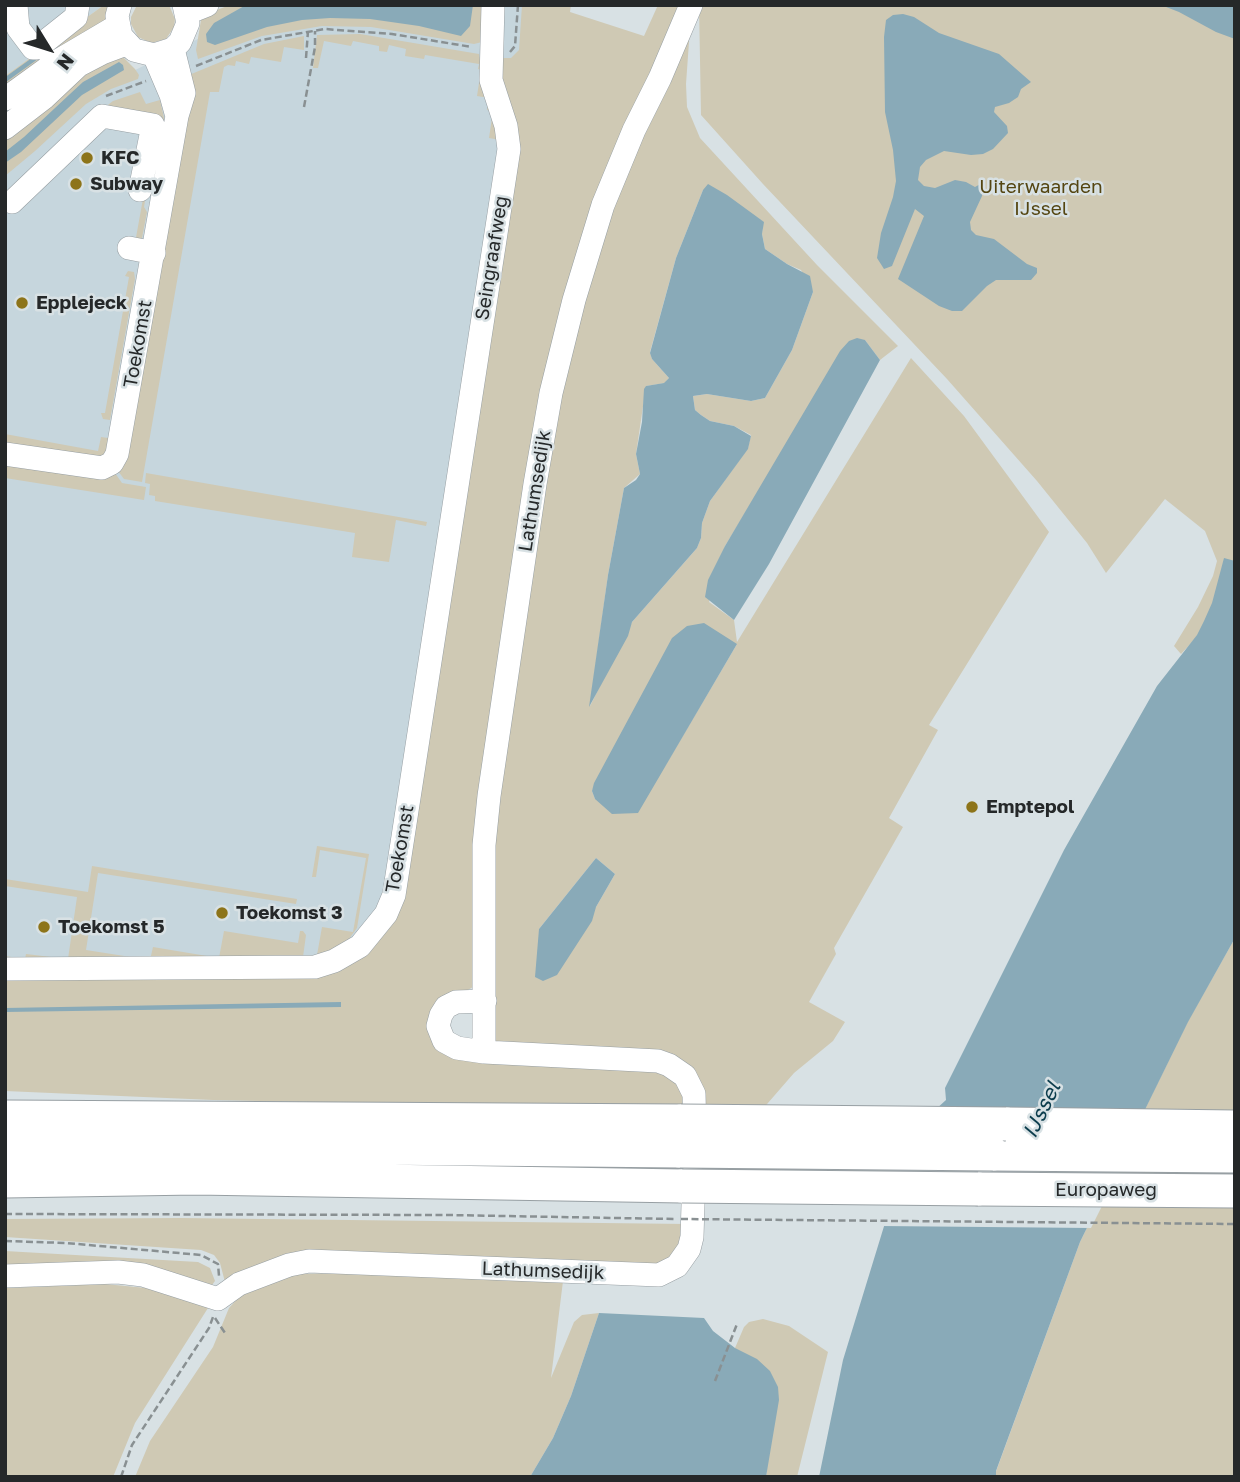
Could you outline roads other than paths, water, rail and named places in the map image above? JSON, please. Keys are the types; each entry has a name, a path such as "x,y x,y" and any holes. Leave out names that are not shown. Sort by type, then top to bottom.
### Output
{"highway":[{"path":"5,1116 680,1136"},
{"path":"5,1148 286,1147 680,1136 1235,1127"},
{"name":"Europaweg","path":"680,1136 993,1154 1235,1156"},
{"name":"Europaweg","path":"5,1181 196,1178 1235,1191"}],"street":[{"path":"16,5 18,28 33,48 37,48 76,17 78,5"},
{"name":"Seingraafweg","path":"452,512 509,149 506,126 491,80 493,5"},
{"name":"Lathumsedijk","path":"484,1052 484,845 535,484 551,393 574,300 603,205 691,5"},
{"path":"121,25 144,54 163,52 185,33 193,8"},
{"path":"5,13 5,39"},
{"path":"5,99 56,62 121,25"},
{"path":"5,128 44,99 79,65 102,53 121,25"},
{"name":"Toekomst","path":"5,454 102,468 112,463 117,454 177,116 184,93 179,71 163,52"},
{"name":"Toekomst","path":"163,52 177,116"},
{"path":"12,202 102,116 153,125 141,190"},
{"path":"129,248 154,253"},
{"name":"Toekomst","path":"5,969 315,967 349,954 368,939 386,914 394,895 452,512"},
{"name":"Lathumsedijk","path":"5,1276 118,1272 143,1275 215,1307 239,1284 289,1265 309,1261 650,1275 659,1275 677,1266 683,1260 692,1237 695,1105 694,1094 685,1076 658,1061 484,1052 450,1045 444,1041 438,1026 446,1007 456,1002 485,1001"}],"water":[{"path":"246,5 473,5 470,26 461,36 419,26 370,19 330,18 267,27 215,45 207,42 206,34 214,23"},
{"path":"1161,5 1235,5 1235,39 1216,32"},
{"path":"893,15 914,17 939,33 999,54 1031,82 1021,89 1018,97 995,107 994,112 1007,126 1008,133 993,149 983,154 971,155 944,151 926,160 920,167 918,180 924,186 935,188 955,180 975,187 984,182 982,196 970,222 971,230 976,235 994,239 1027,264 1037,268 1037,273 1031,280 996,280 962,311 952,311 939,306 898,279 924,216 915,209 892,266 884,269 877,258 881,233 896,181 885,112 884,37 886,20"},
{"path":"119,62 124,70 82,95 21,152 5,163 5,152 83,82"},
{"path":"708,184 764,222 762,234 765,249 810,276 813,292 792,350 765,398 751,401 707,394 693,396 695,410 701,415 710,421 734,426 751,436 748,449 710,501 697,548 632,622 628,636 589,707 624,488 640,474 636,454 644,389 646,386 664,383 669,378 650,353 676,258 703,190"},
{"path":"857,338 865,340 880,360 769,564 734,620 705,597 708,580 725,546 840,351 849,341"},
{"name":"IJssel","path":"1224,558 1235,561 1235,938 1188,1022 1080,1242 996,1477 819,1477 843,1360 885,1223 935,1110 946,1100 945,1088 1064,850 1157,686 1197,635 1212,603"},
{"path":"704,623 737,644 638,813 612,814 595,799 592,791 594,783 672,638 687,626"},
{"path":"596,858 615,874 596,907 592,921 557,975 543,981 535,977 539,929"},
{"path":"341,1002 341,1007 5,1012 5,1008"},
{"path":"599,1313 704,1318 713,1331 735,1348 757,1359 770,1371 778,1387 779,1400 766,1477 530,1477 553,1438 571,1396"}],"waterway":[{"path":"5,80 37,57"}],"place":[{"name":"KFC","path":"87,158"},
{"name":"Subway","path":"76,184"},
{"name":"Epplejeck","path":"22,303"},
{"name":"Emptepol","path":"972,807"},
{"name":"Toekomst 3","path":"222,913"},
{"name":"Toekomst 5","path":"44,927"}],"park label":[{"name":"Uiterwaarden IJssel","path":"1041,198"}]}
